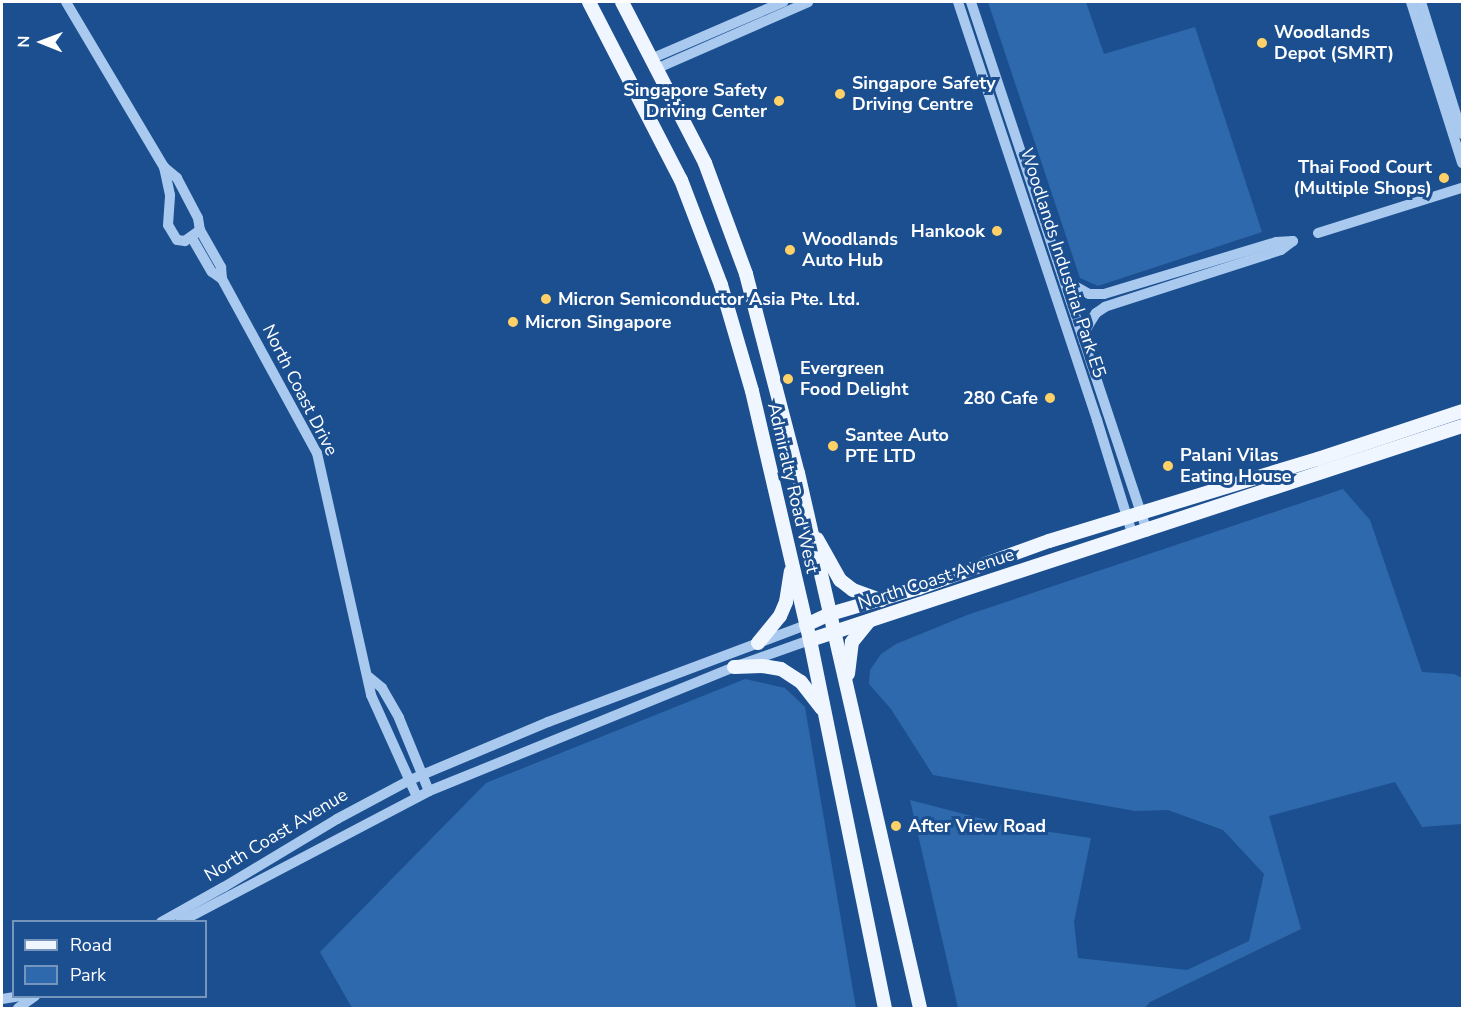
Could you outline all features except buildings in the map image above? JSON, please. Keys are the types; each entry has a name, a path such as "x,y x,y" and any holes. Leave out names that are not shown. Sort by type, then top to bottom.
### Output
{"main road":[{"name":"Admiralty Road West","path":"589,2 681,180 721,285 752,391 810,640 885,1008"},
{"name":"Admiralty Road West","path":"622,2 705,163 746,273 810,527 918,1004"},
{"path":"1127,518 1462,411"},
{"name":"North Coast Avenue","path":"810,640 1133,536 1462,426"},
{"name":"North Coast Avenue","path":"806,625 830,614 880,600 1049,541 1127,518"},
{"path":"810,527 840,580 853,590 880,600"},
{"path":"758,643 780,616 786,602 792,563"},
{"path":"847,686 852,642 870,620"},
{"path":"734,668 762,666 781,669 801,682 824,711"}],"street":[{"name":"North Coast Drive","path":"66,2 164,167 170,195 168,225 177,240 196,234"},
{"path":"655,63 783,2"},
{"path":"769,9 807,2"},
{"name":"Woodlands Industrial Park E5","path":"957,2 1097,420 1133,536"},
{"name":"Woodlands Industrial Park E5","path":"971,2 1147,531"},
{"path":"1411,2 1462,163"},
{"path":"1421,2 1462,134"},
{"name":"North Coast Drive","path":"164,167 177,178 198,218 196,234 212,272 222,279 317,453 361,654 369,677 371,695 410,780"},
{"path":"1318,232 1462,188"},
{"path":"1064,280 1089,294 1104,294 1276,242 1293,241 1281,250 1106,307 1096,313 1082,335"},
{"name":"North Coast Avenue","path":"163,920 224,887 337,819 423,774 548,722 806,625"},
{"name":"North Coast Avenue","path":"182,920 429,791 734,668 810,640"},
{"name":"North Coast Drive","path":"369,677 382,688 399,718 423,774"},
{"path":"385,725 399,718"},
{"path":"423,774 429,791"},
{"path":"410,780 417,797"},
{"path":"2,999 17,998"},
{"path":"18,1008 32,998"}],"green space":[{"path":"988,2 1086,2 1104,54 1195,27 1262,232 1098,286 1080,278"},
{"path":"1343,489 1370,520 1422,672 1454,674 1462,678 1462,824 1422,827 1395,782 1269,816 1301,929 1150,1002 1145,1008 958,1008 910,800 1010,826 1091,838 1074,922 1078,958 1187,970 1249,941 1264,874 1223,830 1168,810 1135,811 933,775 891,709 869,684 870,670 881,654 896,644 967,615"},
{"path":"745,679 785,688 805,707 856,1008 352,1008 320,952 486,783"}],"place":[{"name":"Woodlands Depot (SMRT)","path":"1262,43"},
{"name":"Singapore Safety Driving Centre","path":"840,94"},
{"name":"Singapore Safety Driving Center","path":"779,101"},
{"name":"Thai Food Court (Multiple Shops)","path":"1444,178"},
{"name":"Hankook","path":"997,231"},
{"name":"Woodlands Auto Hub","path":"790,250"},
{"name":"Micron Semiconductor Asia Pte. Ltd.","path":"546,299"},
{"name":"Micron Singapore","path":"513,322"},
{"name":"Evergreen Food Delight","path":"788,379"},
{"name":"280 Cafe","path":"1050,398"},
{"name":"Santee Auto PTE LTD","path":"833,446"},
{"name":"Palani Vilas Eating House","path":"1168,466"},
{"name":"After View Road","path":"896,826"}]}
